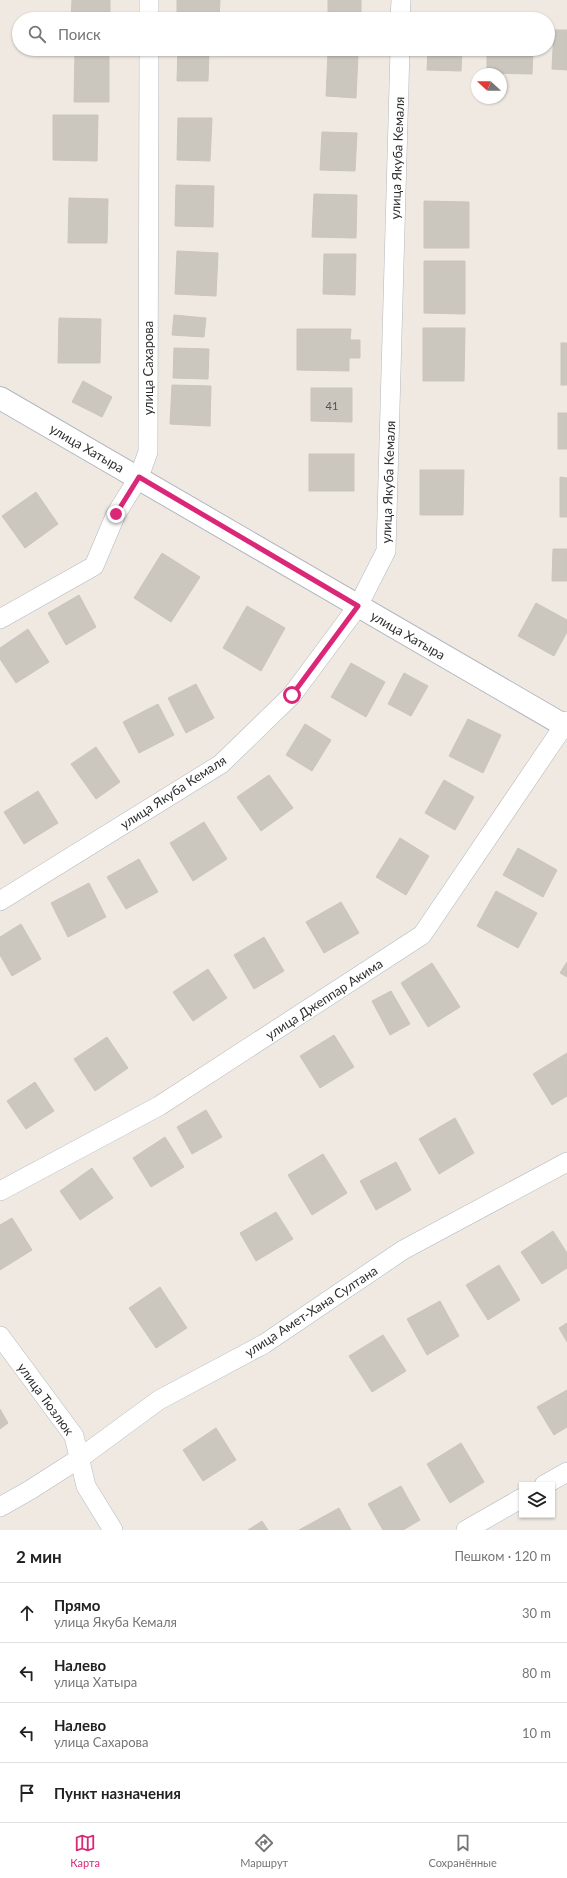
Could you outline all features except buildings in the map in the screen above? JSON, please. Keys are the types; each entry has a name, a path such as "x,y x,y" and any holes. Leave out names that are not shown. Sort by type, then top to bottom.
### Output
{"street":[{"path":"149,0 149,12"},
{"path":"400,12 401,0"},
{"name":"улица Сахарова","path":"0,619 94,566 116,514 139,477 148,452 149,56"},
{"name":"улица Якуба Кемаля","path":"0,901 221,764 292,695 358,606 386,551 400,56"},
{"name":"улица Хатыра","path":"0,398 139,477 358,606 566,724"},
{"name":"улица Джеппар Акима","path":"0,1191 159,1106 422,935 566,724"},
{"name":"улица Амет-Хана Султана","path":"0,1507 80,1458 159,1400 264,1344 403,1250 567,1162"},
{"name":"улица Тюзлюк","path":"0,1336 74,1436 86,1486 113,1530"},
{"path":"549,1482 567,1472"},
{"path":"466,1530 519,1500"}],"route":[{"path":"116,514 139,477 358,606 292,695"}]}
